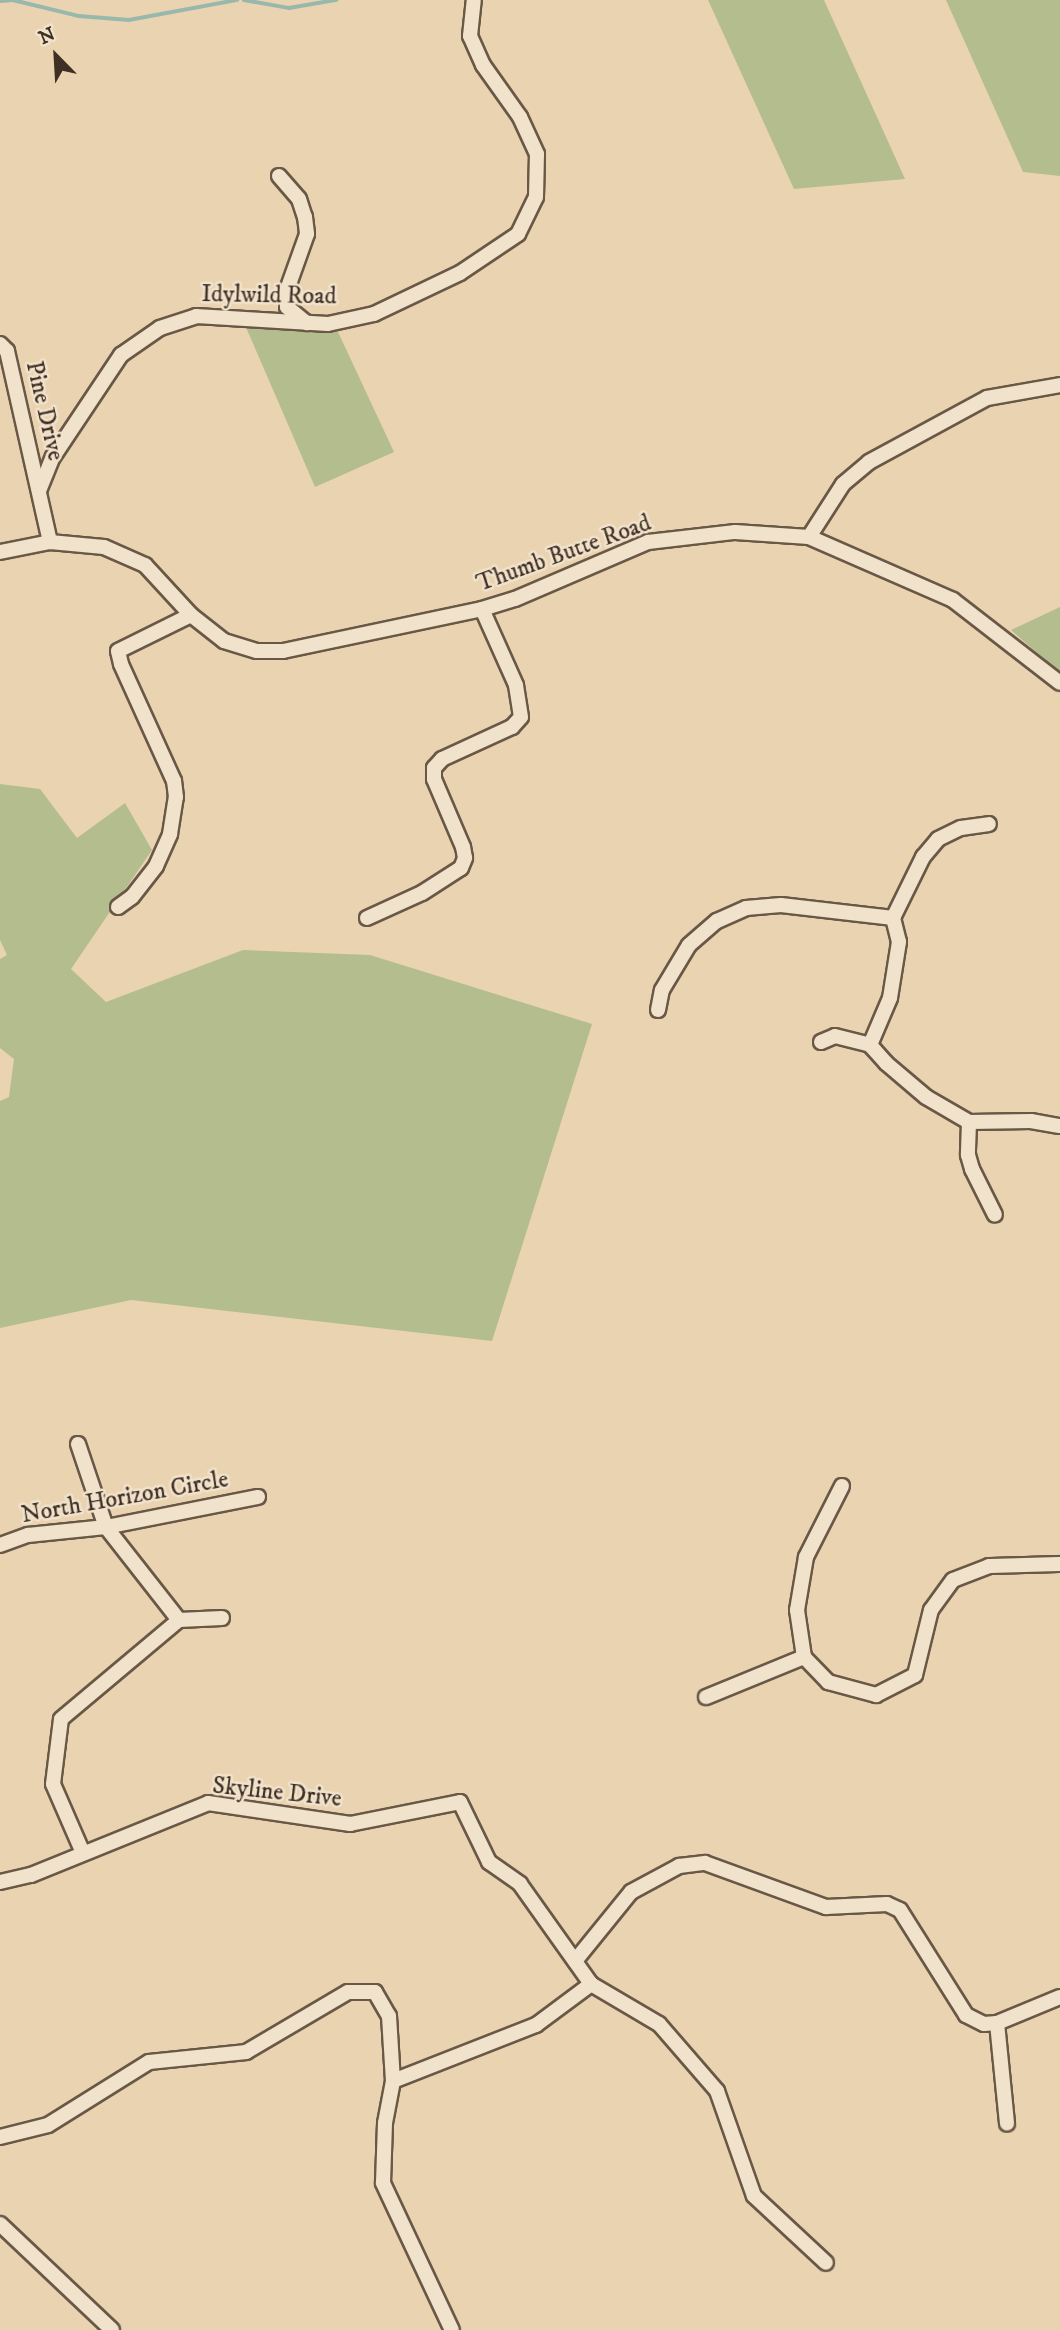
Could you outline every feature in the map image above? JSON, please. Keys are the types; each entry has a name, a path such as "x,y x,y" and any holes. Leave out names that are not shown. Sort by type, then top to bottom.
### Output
{"street":[{"name":"Idylwild Road","path":"39,491 66,436 121,355 160,328 196,316 328,324 374,314 460,273 518,234 536,197 537,154 520,117 483,65 470,36 474,0"},
{"path":"279,176 299,199 306,217 307,234 287,290 287,307 307,323"},
{"name":"Pine Drive","path":"0,344 7,351 50,542"},
{"path":"809,537 843,484 869,462 987,398 1060,385"},
{"name":"Thumb Butte Road","path":"0,552 50,542 104,547 145,565 191,615 224,641 257,652 283,650 482,609 515,599 648,542 735,532 809,537 953,600 1060,682"},
{"path":"367,918 422,893 461,868 465,858 463,847 434,779 434,768 442,759 512,727 521,717 516,685 482,609"},
{"path":"118,907 132,897 156,866 170,834 176,797 174,781 121,664 118,651 191,615"},
{"path":"870,1045 890,998 899,942 893,918 923,857 938,839 961,828 989,824"},
{"path":"658,1010 662,990 689,945 717,921 746,908 781,905 893,918"},
{"path":"821,1042 835,1035 870,1045 886,1063 926,1097 969,1122 1031,1121 1060,1126"},
{"path":"969,1122 968,1156 995,1215"},
{"path":"78,1444 106,1527 179,1620"},
{"path":"842,1486 806,1557 797,1610 803,1657 828,1682 876,1695 915,1675 931,1610 953,1580 989,1566 1060,1564"},
{"name":"North Horizon Circle","path":"0,1545 28,1535 106,1527 258,1497"},
{"path":"83,1853 53,1784 61,1718 179,1620 222,1618"},
{"path":"706,1697 803,1657"},
{"name":"Skyline Drive","path":"0,1882 31,1875 208,1803 350,1824 460,1801 489,1863 520,1884 591,1984 659,2024 717,2091 754,2196 826,2263"},
{"path":"575,1961 631,1892 679,1866 705,1863 826,1906 887,1904 900,1910 966,2015 984,2024 997,2023 1060,1997"},
{"path":"393,2081 536,2025 591,1984"},
{"path":"0,2137 48,2125 149,2062 246,2052 348,1992 375,1992 389,2016 393,2081 385,2123 383,2183 452,2330"},
{"path":"997,2023 1007,2124"},
{"path":"0,2224 113,2330"}],"green space":[{"path":"708,0 824,0 905,179 794,189"},
{"path":"946,0 1060,0 1060,176 1023,172"},
{"path":"245,325 338,332 394,452 315,487"},
{"path":"1060,607 1060,673 1011,630"},
{"path":"0,784 40,789 77,838 125,803 152,850 71,969 106,1002 243,950 370,955 592,1024 492,1341 131,1300 0,1328 0,1101 9,1097 14,1059 0,1048 0,959 7,955 0,940"}],"waterway":[{"path":"0,1 13,0 79,16 129,20 237,0"},
{"path":"244,0 289,8 336,0"}]}
